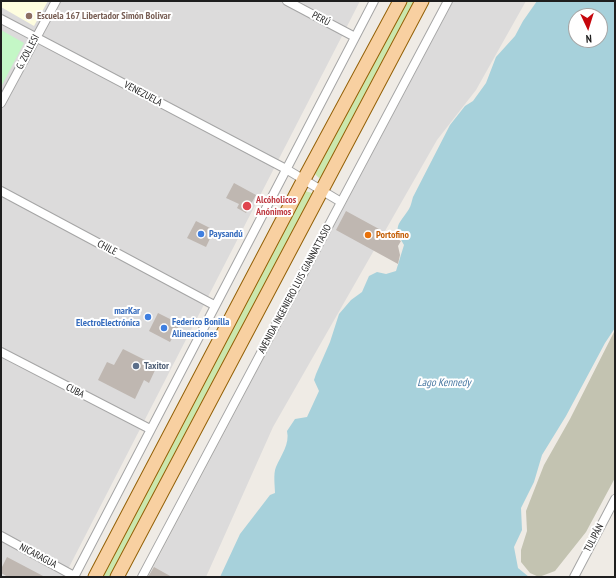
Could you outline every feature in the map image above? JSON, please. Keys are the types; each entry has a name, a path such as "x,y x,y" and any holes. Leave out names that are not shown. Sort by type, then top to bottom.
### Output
{"main road":[{"path":"95,577 303,181 400,1"},
{"path":"117,577 422,1"}],"street":[{"name":"G. ZOLLESI","path":"1,103 56,1"},
{"name":"PERÚ","path":"287,1 355,37"},
{"path":"74,576 214,305 374,1"},
{"name":"AVENIDA INGENIERO LUIS GIANNATTASIO","path":"142,577 448,1"},
{"name":"VENEZUELA","path":"1,19 286,169 303,181 341,202"},
{"name":"CHILE","path":"1,191 214,305"},
{"name":"CUBA","path":"1,352 150,429"},
{"name":"TULIPÁN","path":"574,577 615,499"},
{"name":"NICARAGUA","path":"1,536 74,576"}],"shaded area":[{"path":"1,1 360,1 64,577 1,577"},
{"name":"Escuela 167 Libertador Simón Bolivar","path":"1,1 48,1 34,26 1,7"},
{"path":"453,1 526,1 476,90 437,140 273,427 206,577 148,577"},
{"path":"615,330 615,478 586,532 555,571 539,577 530,573 521,562 521,550 527,531 526,511 544,465 570,419"}],"green space":[{"path":"406,1 415,1 322,178 319,178 315,174"},
{"path":"1,30 24,43 1,87"},
{"path":"305,191 312,193 312,197 111,577 100,577"}],"water":[{"name":"Lago Kennedy","path":"537,1 615,1 615,328 605,343 566,416 542,455 534,482 521,508 522,530 514,547 518,568 529,577 220,577 240,534 270,495 275,493 275,470 286,445 288,436 287,431 295,419 307,417 319,391 314,380 330,342 339,314 351,300 362,292 369,276 377,272 386,274 396,271 404,245 398,233 398,226 400,222 410,208 413,197 450,125 465,106 473,101 486,83 496,57 515,36 523,21"}],"building":[{"path":"234,183 256,195 246,213 237,208 239,204 226,198"},
{"name":"Portofino","path":"346,211 401,241 398,246 400,255 398,264 336,230"},
{"name":"Paysandú","path":"196,221 214,230 206,247 187,238"},
{"name":"Federico Bonilla Alineaciones","path":"158,313 180,324 170,342 149,331"},
{"path":"123,349 157,366 149,383 144,380 135,399 98,380 107,362 114,365"},
{"path":"7,557 45,577 8,577 1,573 1,569"},
{"path":"154,567 172,577 148,577"}],"place":[{"name":"Escuela 167 Libertador Simón Bolivar","path":"29,16"},
{"name":"Alcóholicos Anónimos","path":"247,206"},
{"name":"Paysandú","path":"201,234"},
{"name":"Portofino","path":"368,235"},
{"name":"marKar ElectroElectrónica","path":"148,317"},
{"name":"Federico Bonilla Alineaciones","path":"164,328"},
{"name":"Taxitor","path":"136,366"}]}
